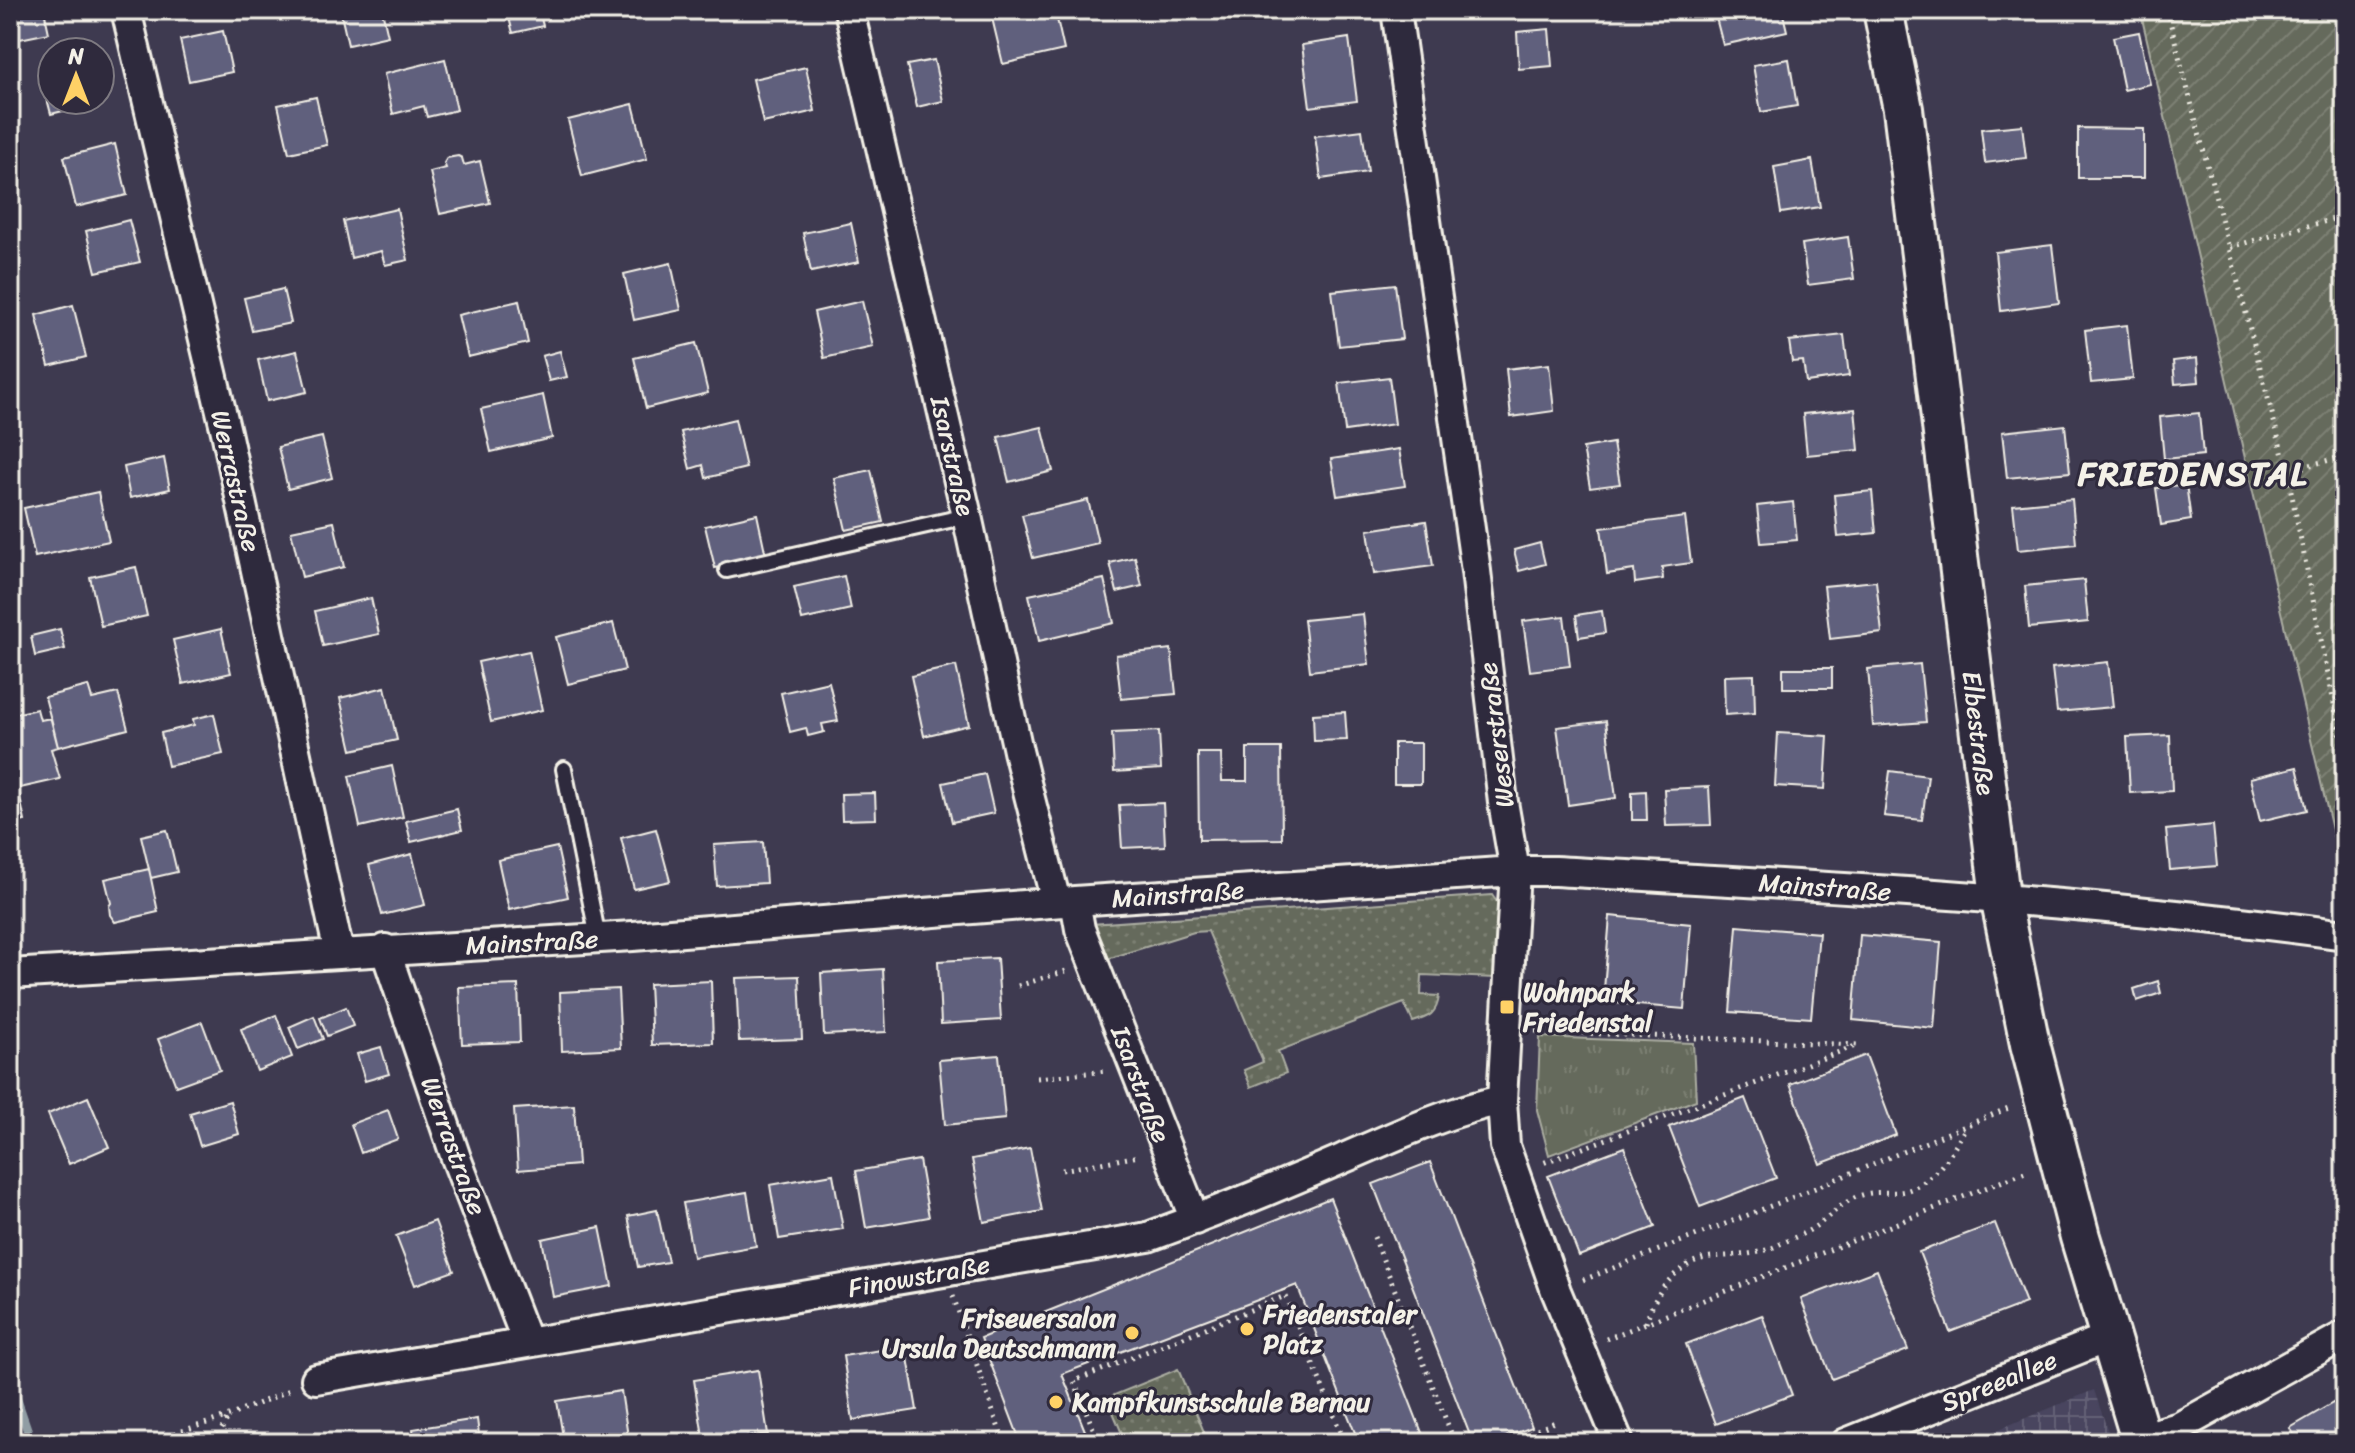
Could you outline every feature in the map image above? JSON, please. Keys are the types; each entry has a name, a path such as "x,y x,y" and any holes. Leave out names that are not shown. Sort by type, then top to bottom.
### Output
{"street":[{"name":"Werrastraße","path":"126,10 226,432 339,953"},
{"name":"Isarstraße","path":"849,10 967,516 1018,751 1065,902 1094,963 1195,1220"},
{"name":"Weserstraße","path":"1396,10 1476,571 1503,802 1515,871 1502,1100 1505,1146 1556,1291 1619,1443"},
{"name":"Elbestraße","path":"1883,10 1903,109 2000,897 2030,1044 2109,1337 2141,1440"},
{"name":"Mainstraße","path":"10,974 598,938 1515,871 2000,897 2345,935"},
{"name":"Werrastraße","path":"385,949 456,1158 527,1342"},
{"name":"Finowstraße","path":"316,1379 1148,1237 1435,1119 1502,1100"},
{"path":"2141,1440 2179,1427 2345,1335"},
{"name":"Spreeallee","path":"1846,1443 2109,1337"}],"lane":[{"path":"727,570 967,516"},
{"path":"564,769 598,938"}],"path":[{"path":"2167,10 2287,471 2345,758"},
{"path":"2230,247 2345,216"},
{"path":"2287,471 2345,456"},
{"path":"2334,700 2345,697"},
{"path":"1018,986 1094,963"},
{"path":"1506,1030 1858,1045 1514,1174"},
{"path":"1037,1078 1135,1068"},
{"path":"1556,1291 2017,1104"},
{"path":"1646,1323 1651,1304 1665,1284 1687,1265 1707,1257 1767,1251 1814,1227 1847,1201 1863,1194 1901,1192 1917,1187 1958,1143 1966,1125"},
{"path":"1062,1170 1168,1151"},
{"path":"1580,1350 2011,1176 2033,1170"},
{"path":"1374,1237 1455,1443"},
{"path":"945,1272 1004,1443"},
{"path":"1099,1443 1074,1381 1284,1292 1345,1443"},
{"path":"144,1443 229,1416 316,1379"},
{"path":"214,1443 229,1416"},
{"path":"1508,1443 1555,1422"}],"shaded area":[{"path":"2094,1390 2112,1443 1965,1443"}],"green space":[{"path":"2140,10 2345,10 2345,885"},
{"path":"1492,895 1501,908 1496,978 1422,975 1421,995 1439,996 1434,1011 1428,1016 1413,1022 1404,1003 1278,1051 1286,1073 1251,1087 1244,1070 1263,1062 1208,931 1194,932 1107,959 1092,924"},
{"path":"1540,1037 1693,1043 1696,1100 1549,1155 1537,1110"},
{"path":"1178,1369 1204,1432 1179,1443 1126,1443 1107,1398"}],"building":[{"path":"10,10 44,10 49,33 10,41"},
{"path":"340,10 382,10 388,36 348,45"},
{"path":"507,10 539,10 543,26 513,33"},
{"path":"1026,10 1055,10 1064,50 1003,64 992,18"},
{"path":"1714,10 1782,10 1787,31 1723,45"},
{"path":"1549,29 1552,66 1519,69 1517,32"},
{"path":"223,31 232,72 189,81 180,40"},
{"path":"2139,32 2150,84 2124,90 2113,37"},
{"path":"1349,38 1357,101 1310,107 1302,45"},
{"path":"445,59 457,110 427,117 424,106 393,114 384,74"},
{"path":"1789,59 1797,106 1761,112 1753,65"},
{"path":"934,60 943,101 917,107 907,65"},
{"path":"806,67 815,111 763,123 753,79"},
{"path":"316,97 327,145 289,153 278,105"},
{"path":"633,104 647,159 582,176 568,120"},
{"path":"2022,125 2026,158 1985,163 1981,129"},
{"path":"2078,128 2144,129 2144,178 2078,178"},
{"path":"1362,130 1368,172 1321,179 1315,136"},
{"path":"115,144 127,195 76,207 64,157"},
{"path":"458,156 464,165 480,161 490,203 440,214 430,172 446,168 444,163 447,158"},
{"path":"1812,160 1820,207 1781,213 1774,167"},
{"path":"397,209 408,260 385,265 381,251 351,258 343,221"},
{"path":"129,220 140,262 96,272 86,231"},
{"path":"851,223 859,262 811,272 803,233"},
{"path":"1848,237 1854,279 1808,285 1802,244"},
{"path":"2052,245 2059,303 2001,311 1995,252"},
{"path":"671,263 681,310 634,320 624,274"},
{"path":"1395,284 1402,339 1339,346 1332,291"},
{"path":"283,289 291,323 252,331 244,298"},
{"path":"519,301 528,343 468,357 458,315"},
{"path":"862,301 873,347 824,358 814,312"},
{"path":"73,305 86,357 49,366 36,315"},
{"path":"2127,325 2133,379 2091,383 2085,330"},
{"path":"1844,335 1849,376 1806,382 1803,361 1792,362 1789,341"},
{"path":"696,343 708,393 646,408 634,358"},
{"path":"297,351 307,392 267,401 258,360"},
{"path":"560,351 567,377 549,381 542,356"},
{"path":"2197,358 2199,382 2175,384 2173,361"},
{"path":"1549,364 1554,411 1511,417 1506,369"},
{"path":"1389,377 1395,424 1345,431 1339,383"},
{"path":"543,395 552,438 491,452 481,409"},
{"path":"1855,409 1859,450 1807,455 1803,414"},
{"path":"2199,413 2203,455 2164,459 2160,417"},
{"path":"735,419 746,468 706,478 703,465 690,469 681,432"},
{"path":"2065,425 2070,472 2007,478 2002,432"},
{"path":"1042,427 1053,471 1009,482 998,437"},
{"path":"322,437 332,478 288,489 278,447"},
{"path":"1613,443 1620,484 1590,488 1583,448"},
{"path":"1399,449 1405,486 1337,496 1331,459"},
{"path":"164,458 170,489 130,498 124,467"},
{"path":"871,470 883,522 846,530 834,478"},
{"path":"2186,484 2191,520 2161,525 2156,488"},
{"path":"1872,491 1876,533 1838,537 1834,495"},
{"path":"98,492 109,541 35,557 24,508"},
{"path":"2072,499 2076,544 2018,550 2013,505"},
{"path":"1088,500 1098,543 1033,558 1022,515"},
{"path":"1793,502 1797,540 1761,543 1757,506"},
{"path":"757,514 766,556 715,568 705,526"},
{"path":"1685,517 1691,563 1662,567 1663,579 1635,583 1634,570 1607,574 1601,528"},
{"path":"1426,521 1433,566 1374,574 1368,530"},
{"path":"334,522 344,567 302,577 291,531"},
{"path":"1540,543 1545,564 1519,571 1514,550"},
{"path":"1135,557 1142,586 1117,592 1110,563"},
{"path":"136,567 147,616 101,626 90,577"},
{"path":"844,576 851,609 802,620 794,587"},
{"path":"1104,579 1114,623 1039,641 1029,595"},
{"path":"2084,580 2088,622 2029,628 2025,586"},
{"path":"1876,581 1882,633 1830,639 1824,586"},
{"path":"371,598 379,634 323,646 315,611"},
{"path":"1602,611 1605,633 1579,637 1576,615"},
{"path":"1363,614 1369,664 1310,671 1304,620"},
{"path":"1564,616 1570,666 1530,671 1523,621"},
{"path":"613,623 625,670 568,684 556,637"},
{"path":"60,629 65,649 35,656 31,636"},
{"path":"221,629 231,673 183,684 173,640"},
{"path":"1171,649 1176,694 1121,699 1116,655"},
{"path":"529,651 542,710 491,722 478,662"},
{"path":"2108,662 2113,707 2057,712 2052,668"},
{"path":"1920,664 1926,722 1873,726 1868,669"},
{"path":"956,666 969,725 924,736 911,676"},
{"path":"1783,668 1832,668 1832,688 1783,688"},
{"path":"1754,675 1755,713 1725,715 1724,676"},
{"path":"829,682 838,721 822,724 824,732 808,736 806,728 790,732 781,693"},
{"path":"88,686 92,699 118,693 128,729 58,747 45,697"},
{"path":"385,687 397,740 352,750 340,698"},
{"path":"37,709 40,720 51,718 58,747 51,749 60,779 20,788 10,746 10,715"},
{"path":"1345,712 1347,740 1314,741 1313,714"},
{"path":"214,714 223,754 168,766 161,733 194,725 193,719"},
{"path":"1606,721 1616,798 1568,805 1557,727"},
{"path":"1159,731 1161,769 1114,772 1112,733"},
{"path":"1778,733 1828,736 1825,789 1775,786"},
{"path":"2170,735 2172,791 2130,793 2127,737"},
{"path":"1394,743 1421,743 1421,784 1394,784"},
{"path":"1247,748 1281,748 1282,839 1199,840 1198,753 1221,753 1222,781 1247,781"},
{"path":"392,766 403,817 360,827 349,776"},
{"path":"2297,767 2307,810 2260,821 2250,778"},
{"path":"1890,771 1928,776 1922,820 1884,816"},
{"path":"985,774 994,813 952,822 943,783"},
{"path":"16,779 25,821 10,824 10,780"},
{"path":"1709,787 1711,825 1666,826 1664,789"},
{"path":"1646,791 1647,820 1632,820 1632,792"},
{"path":"875,793 876,819 842,820 841,794"},
{"path":"1163,803 1165,846 1122,848 1119,805"},
{"path":"457,809 462,830 411,842 406,821"},
{"path":"2213,825 2217,866 2170,870 2166,830"},
{"path":"656,829 670,881 634,889 621,838"},
{"path":"167,830 177,872 151,878 141,836"},
{"path":"763,842 766,883 717,886 714,845"},
{"path":"557,847 568,897 509,910 498,860"},
{"path":"412,854 425,905 382,915 369,865"},
{"path":"149,869 158,912 115,922 110,915 111,903 105,879"},
{"path":"1610,916 1691,924 1684,1009 1603,1002"},
{"path":"1737,926 1819,933 1811,1018 1730,1012"},
{"path":"1860,935 1941,942 1934,1028 1853,1020"},
{"path":"997,958 1001,1020 941,1024 938,961"},
{"path":"883,969 886,1032 824,1035 821,973"},
{"path":"799,976 802,1039 739,1041 736,978"},
{"path":"711,981 713,1043 652,1045 649,984"},
{"path":"2158,981 2161,993 2137,1001 2134,989"},
{"path":"518,985 520,1042 462,1044 459,987"},
{"path":"618,989 621,1048 562,1051 560,992"},
{"path":"346,1007 353,1026 327,1036 320,1018"},
{"path":"276,1015 292,1057 257,1071 241,1029"},
{"path":"314,1016 323,1039 298,1049 289,1027"},
{"path":"202,1022 220,1070 176,1086 158,1039"},
{"path":"381,1047 389,1074 365,1081 357,1054"},
{"path":"999,1055 1005,1119 945,1125 939,1060"},
{"path":"1866,1055 1896,1135 1820,1164 1790,1084"},
{"path":"88,1097 109,1147 69,1164 48,1114"},
{"path":"1745,1098 1776,1178 1700,1207 1669,1127"},
{"path":"230,1101 239,1134 200,1146 190,1113"},
{"path":"574,1105 578,1165 518,1170 514,1109"},
{"path":"388,1110 398,1139 361,1153 351,1124"},
{"path":"1624,1147 1655,1227 1579,1256 1548,1176"},
{"path":"1030,1148 1042,1211 984,1222 972,1159"},
{"path":"919,1160 929,1217 866,1228 856,1171"},
{"path":"1430,1162 1532,1427 1490,1443 1473,1443 1373,1184"},
{"path":"833,1174 843,1229 779,1239 770,1185"},
{"path":"747,1192 756,1246 693,1257 683,1203"},
{"path":"1330,1198 1426,1443 1359,1443 1297,1285 1062,1374 1090,1443 1021,1443 981,1338"},
{"path":"657,1210 668,1262 638,1267 628,1216"},
{"path":"435,1221 454,1271 415,1285 396,1236"},
{"path":"1995,1223 2026,1303 1950,1332 1919,1252"},
{"path":"600,1227 612,1286 553,1297 542,1239"},
{"path":"1877,1270 1908,1350 1832,1379 1801,1299"},
{"path":"1762,1315 1792,1395 1716,1424 1686,1344"},
{"path":"906,1346 917,1410 853,1420 843,1356"},
{"path":"758,1370 768,1434 704,1443 694,1380"},
{"path":"621,1391 629,1443 564,1443 557,1401"},
{"path":"2345,1396 2345,1443 2299,1443 2290,1428"},
{"path":"477,1419 480,1443 415,1443 413,1429"}],"waterway":[{"path":"10,1380 32,1443"}],"place":[{"name":"Wohnpark Friedenstal","path":"1507,1007"},
{"name":"Friedenstaler Platz","path":"1247,1329"},
{"name":"Friseuersalon Ursula Deutschmann","path":"1132,1333"},
{"name":"Kampfkunstschule Bernau","path":"1056,1402"}],"district":[{"name":"FRIEDENSTAL","path":"2193,473"}]}
